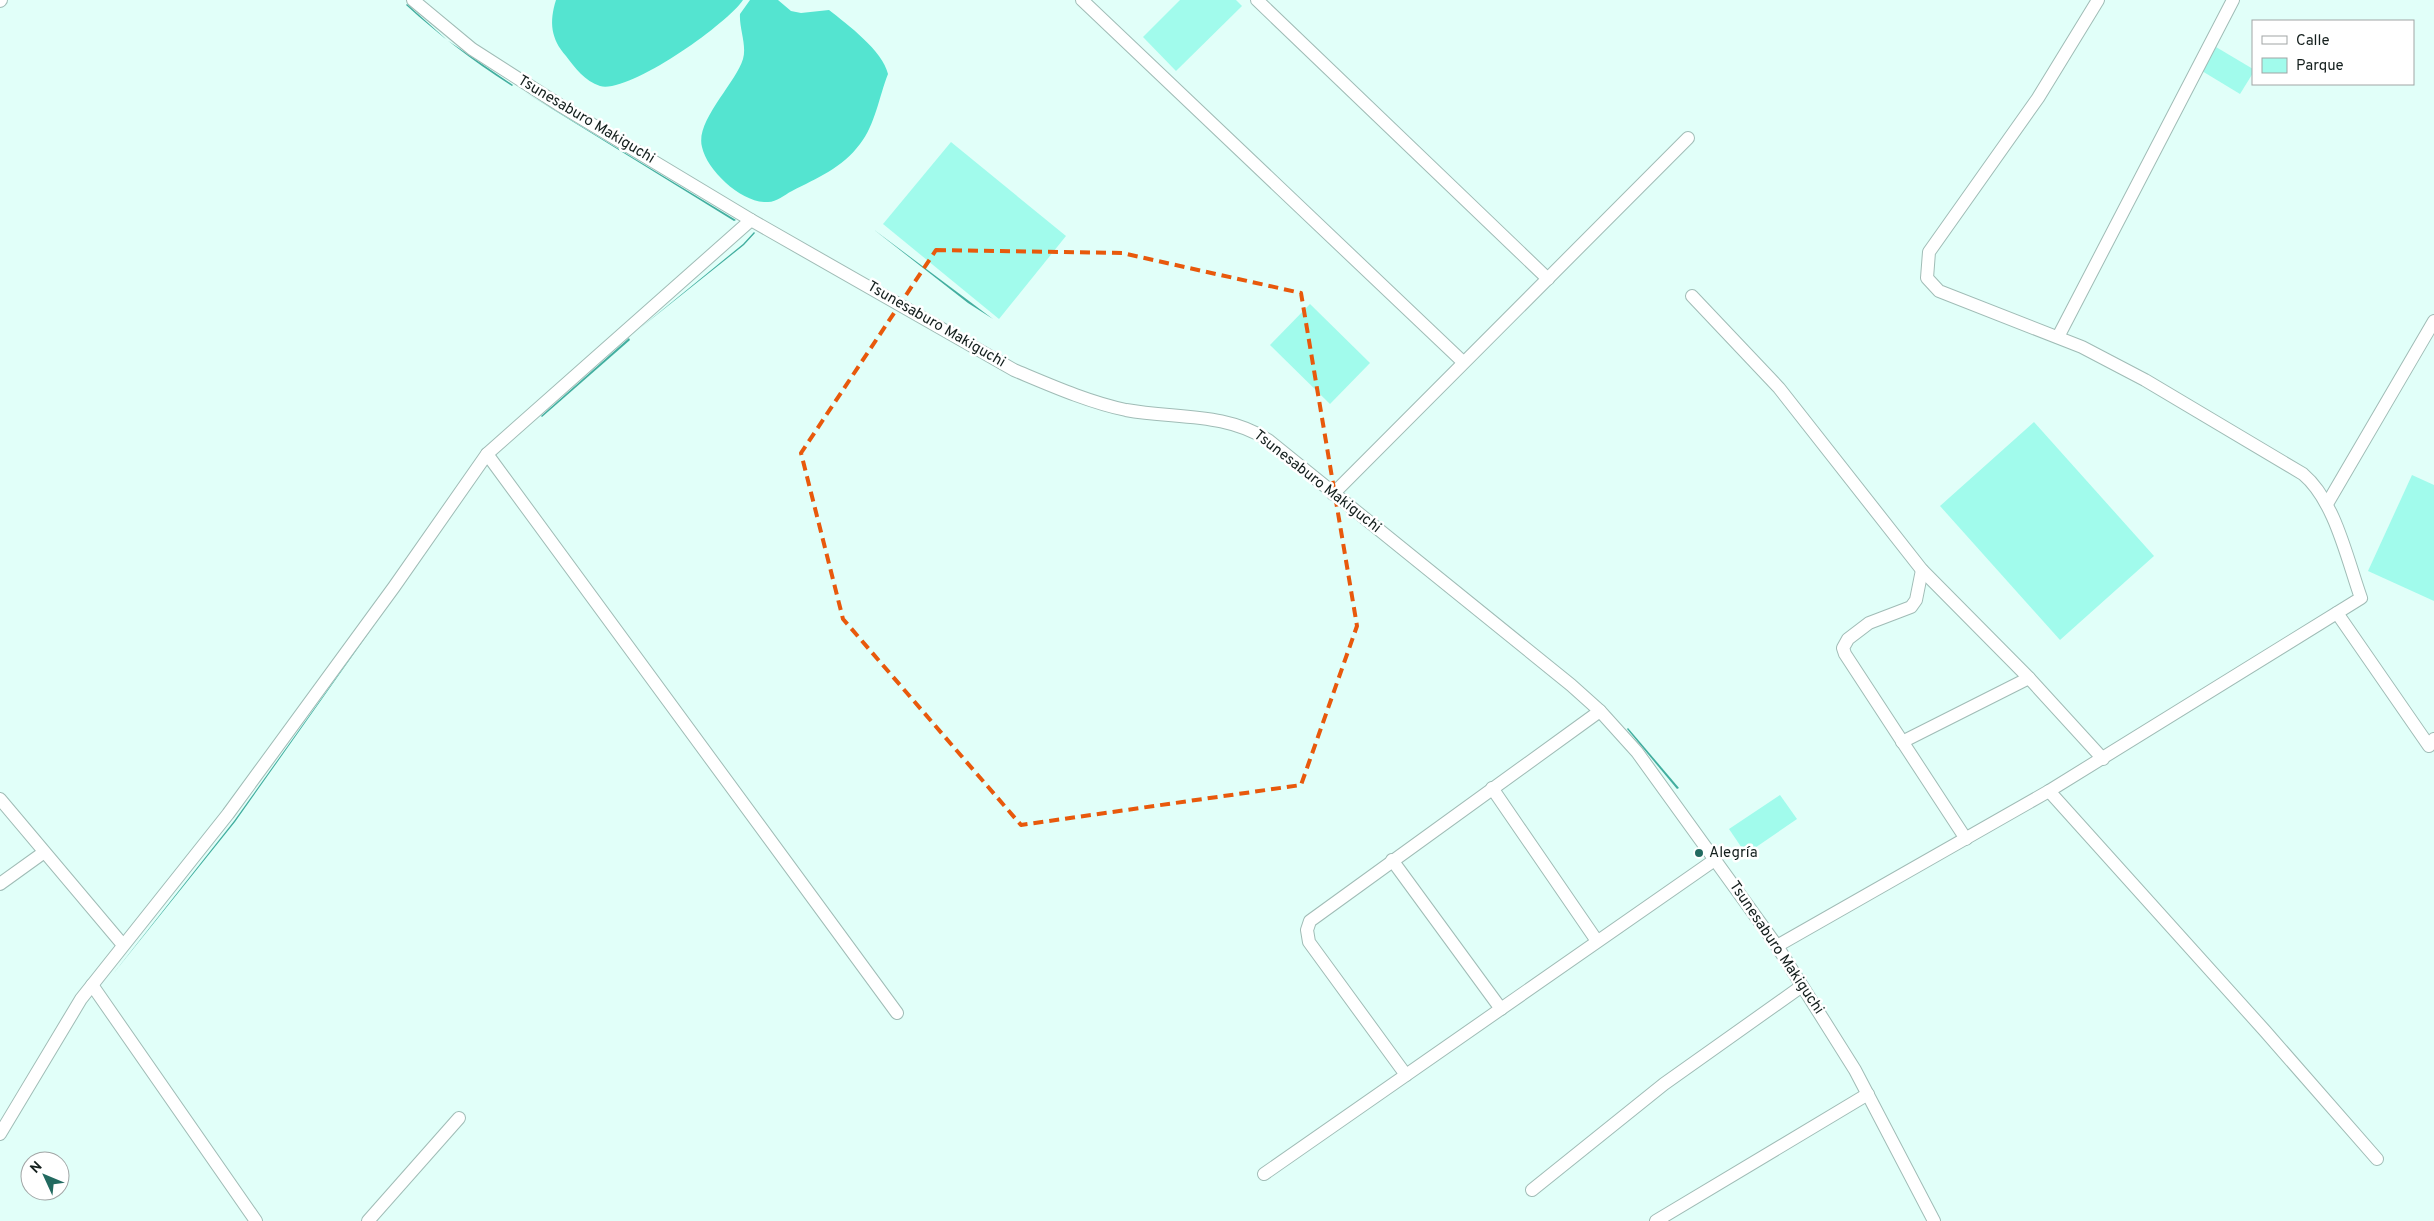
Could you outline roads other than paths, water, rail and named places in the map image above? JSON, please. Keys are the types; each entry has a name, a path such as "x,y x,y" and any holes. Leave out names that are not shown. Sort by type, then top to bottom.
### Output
{"street":[{"name":"Tsunesaburo Makiguchi","path":"413,0 472,49 508,73 751,220 1014,370 1048,384 1126,410 1208,419 1245,427 1268,440 1600,711 1637,752 1716,858 1777,946 1868,1094 1934,1221"},
{"path":"1082,0 1463,362"},
{"path":"1257,0 1548,279"},
{"path":"1777,946 2103,759 2361,598 2327,504 2312,481 2145,380 2058,337 1940,291 1927,278 1928,252 2038,98 2098,0"},
{"path":"2058,337 2233,0"},
{"path":"1332,494 1688,138"},
{"path":"0,1134 81,999 228,814 394,587 487,454 751,220"},
{"path":"1692,296 1779,388 1922,570 2028,678 2103,759"},
{"path":"2327,504 2434,321"},
{"path":"487,454 897,1013"},
{"path":"1922,570 1916,600 1911,607 1869,623 1848,640 1843,648 1966,839"},
{"path":"2337,613 2429,746 2434,739"},
{"path":"1902,742 2028,678"},
{"path":"1406,1075 1309,942 1307,930 1310,921 1600,711"},
{"path":"1492,788 1597,942"},
{"path":"2049,791 2265,1031 2377,1159"},
{"path":"0,799 43,853 123,945"},
{"path":"0,884 43,853"},
{"path":"1264,1174 1716,858"},
{"path":"1392,860 1501,1009"},
{"path":"92,984 256,1221"},
{"path":"1532,1190 1664,1084 1802,986"},
{"path":"1656,1221 1868,1094"},
{"path":"368,1221 458,1118"}],"place":[{"name":"Alegría","path":"1699,853"}]}
